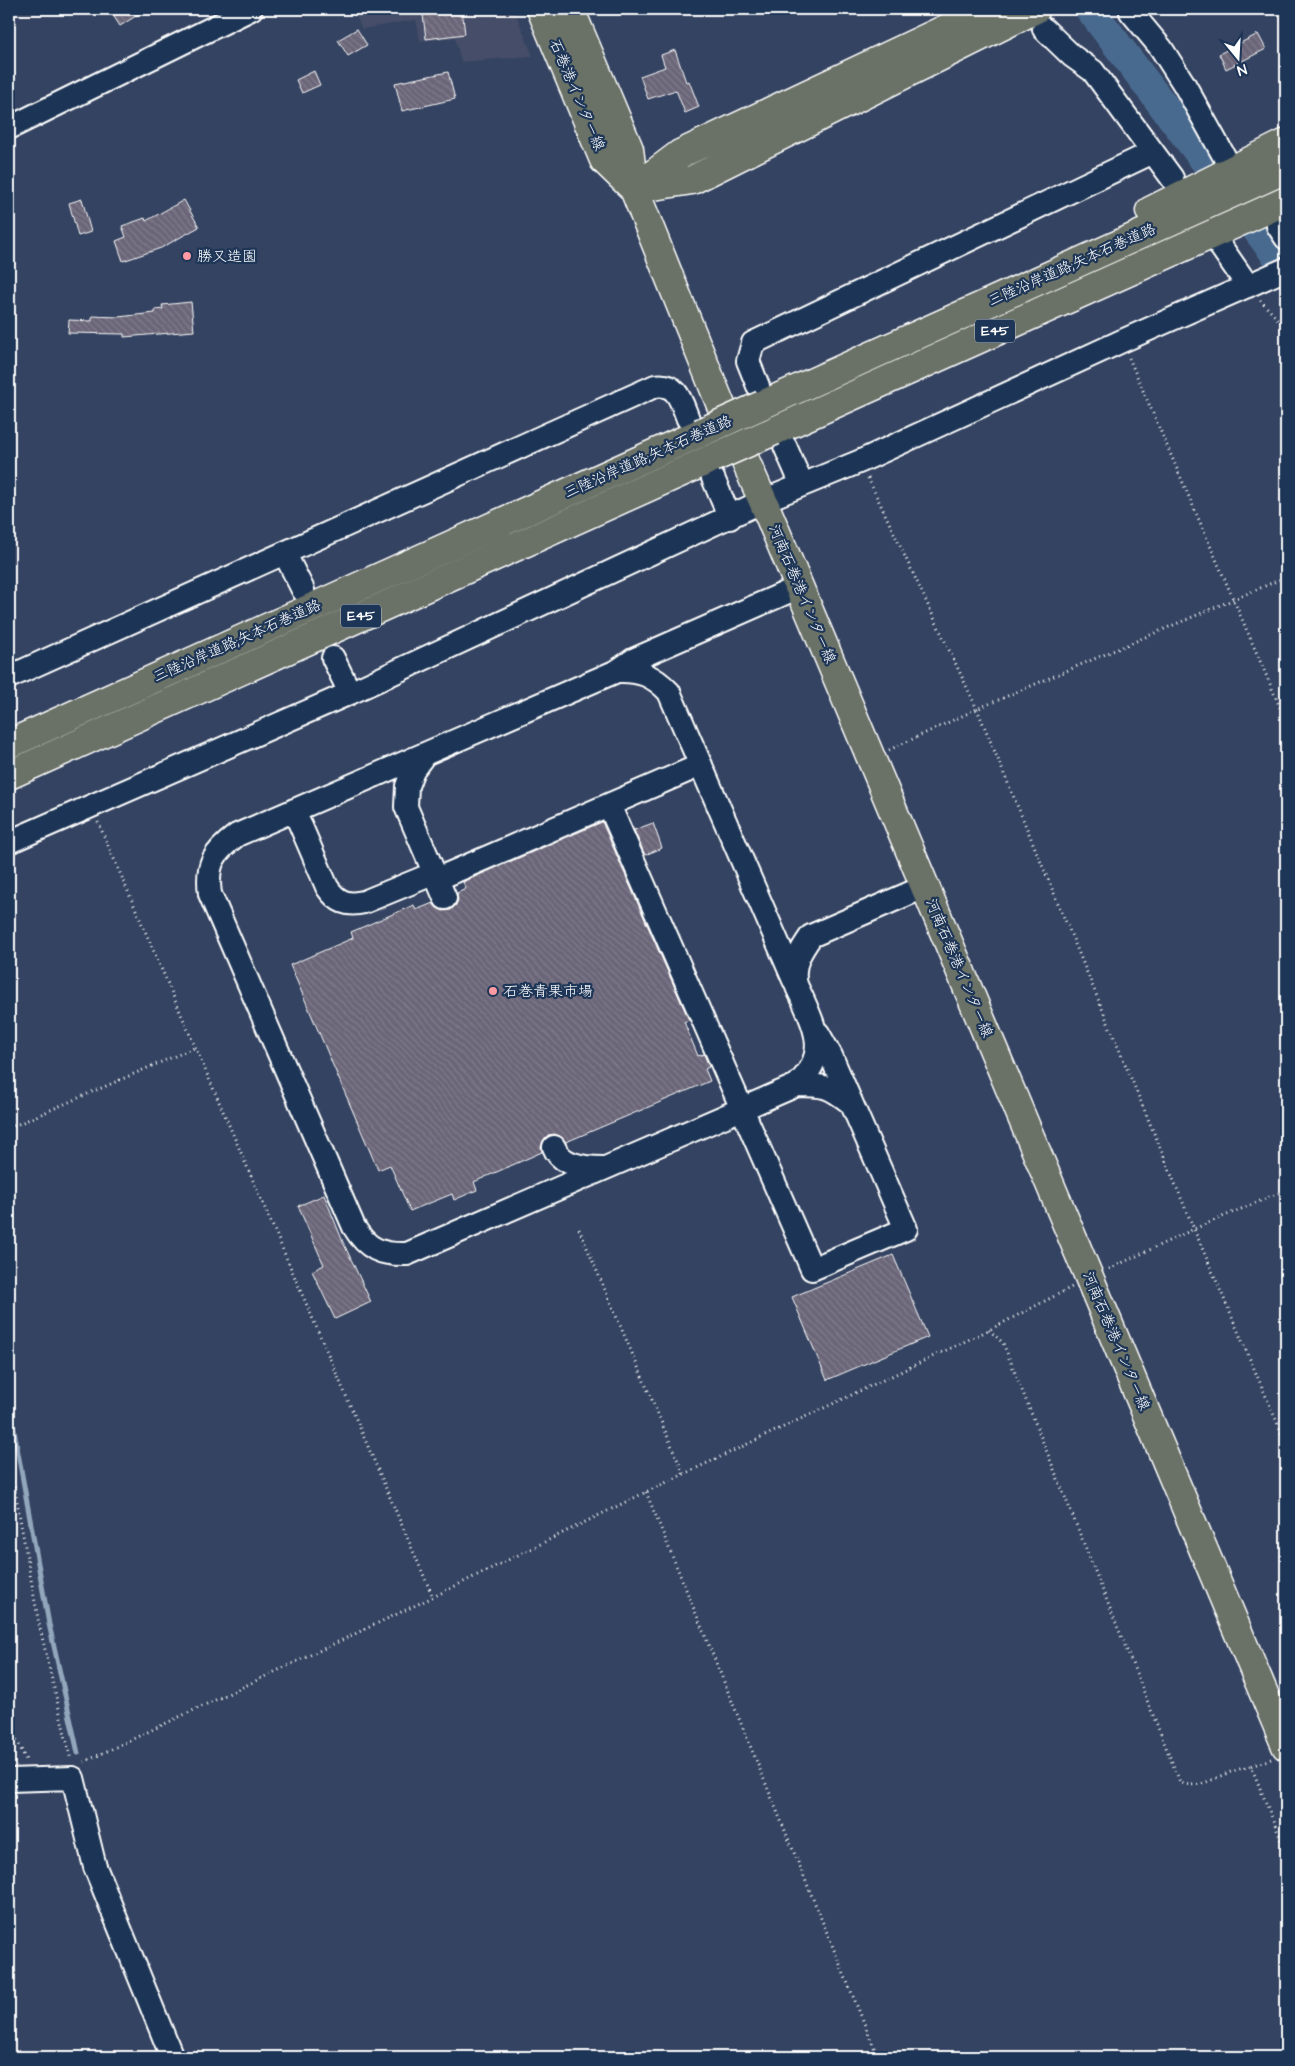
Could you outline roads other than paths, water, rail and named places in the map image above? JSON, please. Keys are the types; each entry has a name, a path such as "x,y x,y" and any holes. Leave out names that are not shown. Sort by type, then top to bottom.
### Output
{"main road":[{"name":"石巻港インター線","path":"541,9 604,160 634,189"},
{"name":"石巻港インター線","path":"570,9 629,149 634,189"},
{"path":"634,189 680,154 988,9"},
{"path":"634,189 692,180 1040,19"},
{"path":"1230,173 1286,143"},
{"path":"1230,173 1286,169"},
{"name":"三陸沿岸道路;矢本石巻道路","path":"9,744 760,396 876,354 1187,192 1230,173"},
{"name":"河南石巻港インター線","path":"634,189 720,403 1090,1278 1282,1751"},
{"name":"三陸沿岸道路;矢本石巻道路","path":"9,775 713,468 1218,239 1274,226 1286,201"}],"street":[{"path":"9,128 251,9"},
{"path":"1131,12 1161,48 1180,77 1230,173"},
{"path":"1040,19 1072,56 1093,71 1153,152 1187,192"},
{"path":"760,396 748,361 752,343 1153,152"},
{"path":"1218,239 1252,284"},
{"path":"9,842 350,692 730,518 763,501 861,461 1122,341 1286,269"},
{"path":"9,677 655,386 665,384 672,389 678,396 694,426"},
{"path":"779,438 802,486"},
{"path":"713,468 730,518"},
{"path":"285,554 303,590"},
{"path":"799,587 633,660 617,671 237,835 223,846 211,860 207,877 210,894 354,1227 362,1240 374,1249 392,1255 407,1254 797,1085 809,1073 817,1053 816,1030"},
{"path":"660,682 675,641"},
{"path":"333,658 350,692"},
{"path":"609,805 812,1269 906,1229 831,1056 816,1030 668,692 660,682 648,674 633,671 617,671"},
{"path":"406,807 407,786 413,770 424,755"},
{"path":"294,810 327,887 342,902 353,905 439,883 700,765"},
{"path":"358,783 376,784 392,792 406,807 439,883"},
{"path":"768,919 781,929 811,936 924,887"},
{"path":"794,980 796,962 811,936"},
{"path":"797,1085 818,1085 832,1089 851,1103"},
{"path":"538,1198 549,1185 555,1151 571,1164 586,1168 604,1168"},
{"path":"9,1780 74,1774 95,1867 172,2057"}],"waterway":[{"path":"1090,9 1286,268"},
{"path":"9,1403 49,1624 78,1753"}],"place":[{"name":"勝又造園","path":"187,256"},
{"name":"石巻青果市場","path":"493,991"}]}
